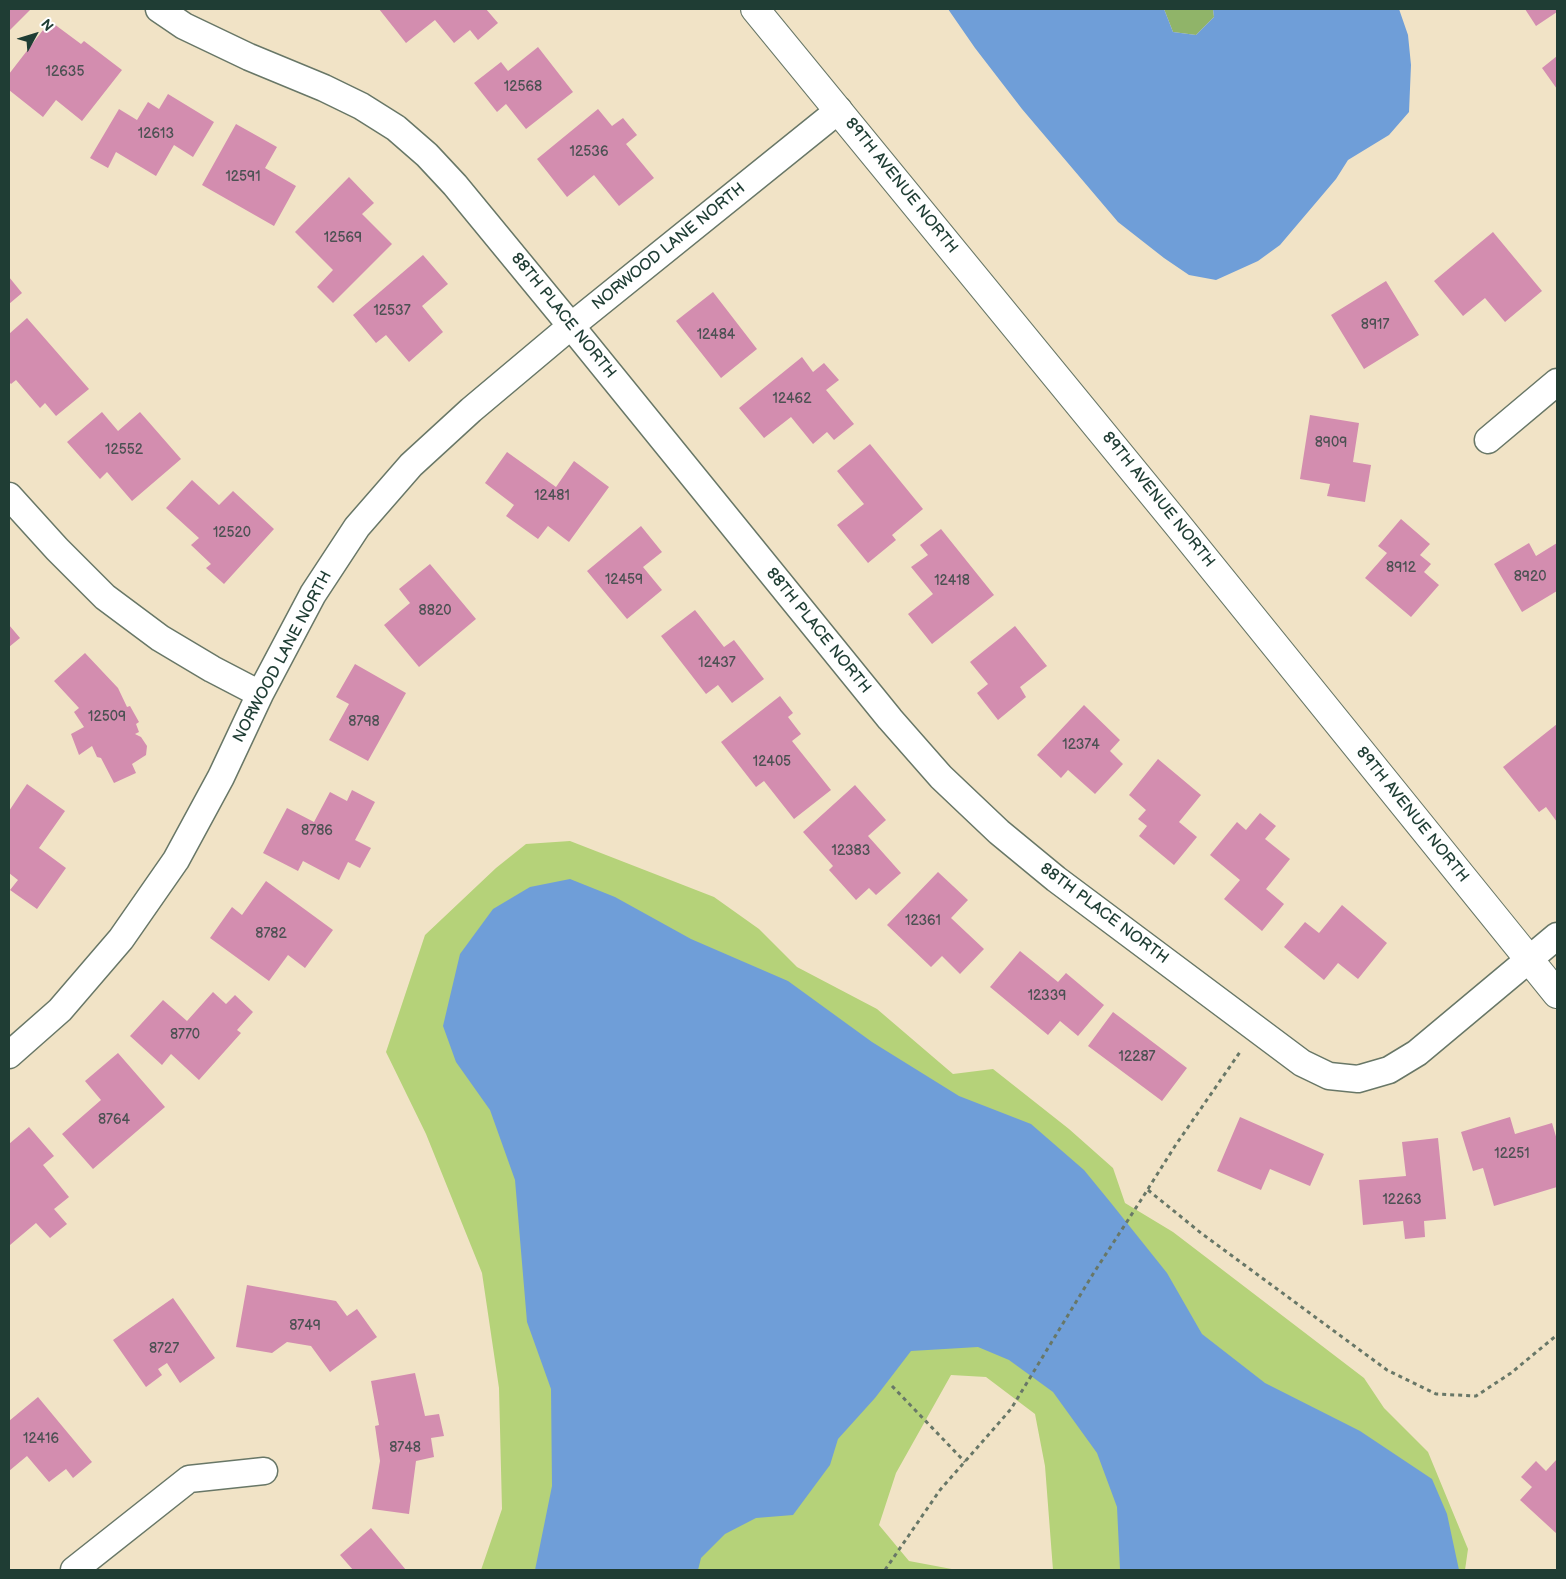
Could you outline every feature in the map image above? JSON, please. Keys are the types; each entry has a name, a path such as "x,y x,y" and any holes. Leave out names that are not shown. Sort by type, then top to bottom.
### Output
{"street":[{"name":"88TH PLACE NORTH","path":"159,9 184,26 361,106 396,128 427,155 571,326 890,720 941,777 999,832 1056,879 1302,1063 1329,1076 1358,1078 1389,1070 1417,1053 1557,936"},
{"name":"89TH AVENUE NORTH","path":"755,9 1177,524 1557,994"},
{"name":"NORWOOD LANE NORTH","path":"9,1055 60,1010 127,931 176,860 221,777 260,694 313,594 357,527 412,465 471,410 571,326 839,110"},
{"path":"1488,440 1557,382"},
{"path":"9,496 57,549 105,597 160,638 212,669 260,694"},
{"path":"74,1570 189,1479 264,1472"}],"path":[{"path":"885,1570 940,1490 1011,1409 1175,1146 1256,1029"},
{"path":"1148,1190 1201,1233 1387,1370 1436,1394 1476,1396 1511,1373 1557,1336"},
{"path":"892,1386 965,1462"}],"green space":[{"path":"1164,9 1213,9 1214,17 1196,35 1173,32"},
{"path":"570,841 714,897 759,929 797,967 877,1009 953,1074 993,1069 1069,1129 1113,1168 1125,1203 1173,1232 1364,1378 1384,1408 1428,1452 1468,1549 1465,1570 1053,1570 1045,1466 1035,1414 986,1377 951,1375 896,1473 879,1525 909,1561 957,1570 481,1570 502,1509 499,1388 482,1273 426,1134 386,1052 425,935 496,868 526,844"}],"water":[{"path":"948,9 1164,9 1173,32 1196,35 1214,17 1213,9 1399,9 1408,35 1411,65 1409,112 1389,135 1348,160 1336,179 1280,245 1258,261 1216,280 1189,275 1118,222 1022,109"},
{"path":"570,879 615,897 691,939 788,981 872,1042 959,1096 1031,1124 1084,1170 1111,1203 1167,1273 1202,1334 1265,1383 1360,1431 1432,1479 1447,1514 1459,1570 1120,1570 1117,1507 1097,1453 1053,1392 1009,1360 978,1347 911,1351 875,1398 838,1439 830,1465 793,1515 756,1518 725,1534 701,1558 698,1570 535,1570 552,1486 551,1389 527,1322 515,1180 490,1110 456,1062 443,1026 460,954 493,909 530,887"}],"building":[{"path":"9,9 31,9 9,31"},
{"path":"379,9 486,9 498,23 478,40 470,30 454,43 435,20 406,43"},
{"path":"1525,9 1557,9 1557,12 1536,26"},
{"path":"50,21 81,44 84,41 122,70 82,121 56,100 43,117 9,90 9,74"},
{"path":"538,47 573,92 526,129 506,104 497,112 474,83 501,62 508,71"},
{"path":"1557,56 1557,89 1542,68"},
{"path":"168,94 214,122 193,157 174,145 156,176 116,152 108,168 90,158 119,109 137,120 148,102 159,109"},
{"path":"598,109 612,126 623,118 637,135 626,144 654,178 619,206 594,175 567,197 537,159"},
{"path":"236,124 277,147 265,168 296,186 274,226 202,185"},
{"path":"349,177 374,203 362,214 392,244 333,303 317,287 333,270 295,232"},
{"path":"1493,232 1542,291 1505,322 1485,298 1463,316 1434,281"},
{"path":"423,255 448,284 422,306 443,332 409,362 386,335 376,343 353,315"},
{"path":"9,277 22,293 9,304"},
{"path":"1386,281 1419,335 1364,369 1331,315"},
{"path":"713,292 757,349 721,378 676,321"},
{"path":"27,318 89,389 56,416 45,403 40,408 16,380 11,384 9,382 9,334"},
{"path":"802,357 813,372 824,363 839,380 826,390 854,424 834,440 827,432 813,444 791,417 764,438 739,408"},
{"path":"102,412 118,431 140,412 181,459 132,501 107,472 100,479 67,442"},
{"path":"1310,415 1359,423 1353,462 1371,465 1365,502 1327,496 1330,484 1300,479"},
{"path":"870,444 923,509 892,535 896,540 868,563 837,525 864,504 837,471"},
{"path":"507,452 556,487 574,461 609,487 569,542 548,526 538,539 506,516 514,505 485,483"},
{"path":"192,480 219,505 233,491 274,529 224,584 206,568 211,564 191,545 199,538 166,508"},
{"path":"1401,519 1430,544 1420,555 1431,564 1424,572 1439,585 1411,617 1365,578 1387,553 1378,546"},
{"path":"641,526 662,552 643,567 662,590 627,619 587,571"},
{"path":"941,529 994,595 932,644 908,614 933,594 911,567 928,555 920,545"},
{"path":"1529,543 1536,556 1557,543 1557,591 1522,612 1494,564"},
{"path":"430,564 476,619 419,667 384,625 410,603 399,589"},
{"path":"695,610 724,647 734,640 764,679 732,703 718,685 706,694 661,636"},
{"path":"9,625 20,638 9,647"},
{"path":"1015,626 1047,666 1020,687 1026,697 998,720 977,693 988,684 970,662"},
{"path":"85,653 118,688 127,707 130,706 139,722 136,724 139,732 135,734 141,737 147,746 146,755 132,764 136,773 114,783 101,758 97,757 92,746 79,755 71,734 84,727 74,712 79,708 54,681"},
{"path":"355,664 406,693 368,761 329,740 349,704 336,697"},
{"path":"780,696 793,713 788,717 801,734 792,741 831,790 794,819 764,781 756,787 721,742"},
{"path":"1084,705 1120,740 1110,751 1123,764 1095,794 1068,770 1061,778 1037,755"},
{"path":"1557,724 1557,822 1546,807 1539,812 1503,767"},
{"path":"1158,759 1201,795 1179,822 1197,837 1174,865 1139,836 1147,826 1138,819 1146,810 1129,795"},
{"path":"27,784 65,811 39,848 66,868 37,909 10,890 18,880 9,873 9,811"},
{"path":"855,785 886,820 868,836 901,873 876,895 869,888 856,900 829,870 833,866 803,832"},
{"path":"352,790 375,802 355,840 371,848 360,868 348,862 339,880 303,861 298,871 263,853 287,808 314,822 330,792 347,801"},
{"path":"1260,813 1276,826 1265,839 1290,859 1266,889 1284,904 1262,931 1224,899 1240,880 1210,855 1237,822 1246,830"},
{"path":"938,872 968,900 951,918 984,949 960,974 942,956 931,967 887,925"},
{"path":"266,881 333,930 305,968 288,955 269,981 210,938 232,907 242,915"},
{"path":"1342,905 1387,943 1358,979 1338,963 1324,980 1284,947 1305,922 1319,933"},
{"path":"1020,951 1058,982 1066,973 1104,1005 1078,1036 1060,1021 1048,1035 990,987"},
{"path":"213,992 226,1004 235,995 253,1012 237,1030 241,1033 199,1080 171,1054 162,1065 130,1036 163,1000 187,1021"},
{"path":"1113,1012 1187,1068 1162,1101 1088,1046"},
{"path":"118,1053 165,1107 93,1169 62,1134 101,1100 85,1081"},
{"path":"1240,1117 1324,1154 1310,1186 1270,1169 1261,1190 1217,1171"},
{"path":"1510,1117 1515,1134 1552,1123 1557,1140 1557,1187 1494,1206 1483,1168 1473,1171 1461,1132"},
{"path":"29,1127 54,1156 43,1165 69,1197 54,1209 67,1224 50,1238 36,1223 10,1245 9,1144"},
{"path":"1438,1138 1446,1219 1424,1221 1425,1237 1405,1239 1403,1221 1363,1225 1359,1180 1406,1176 1402,1142"},
{"path":"247,1285 336,1301 347,1316 357,1309 377,1337 330,1372 311,1346 287,1342 272,1353 236,1347"},
{"path":"173,1298 215,1358 180,1383 167,1363 158,1369 162,1375 146,1387 113,1340"},
{"path":"415,1373 425,1416 439,1414 444,1436 431,1438 434,1457 416,1461 409,1514 372,1509 380,1461 375,1426 379,1425 371,1381"},
{"path":"38,1397 92,1462 73,1478 66,1469 49,1482 27,1456 9,1471 9,1421"},
{"path":"1557,1459 1557,1534 1520,1500 1532,1487 1521,1477 1536,1461 1546,1471"},
{"path":"371,1528 406,1570 353,1570 340,1555"}]}
